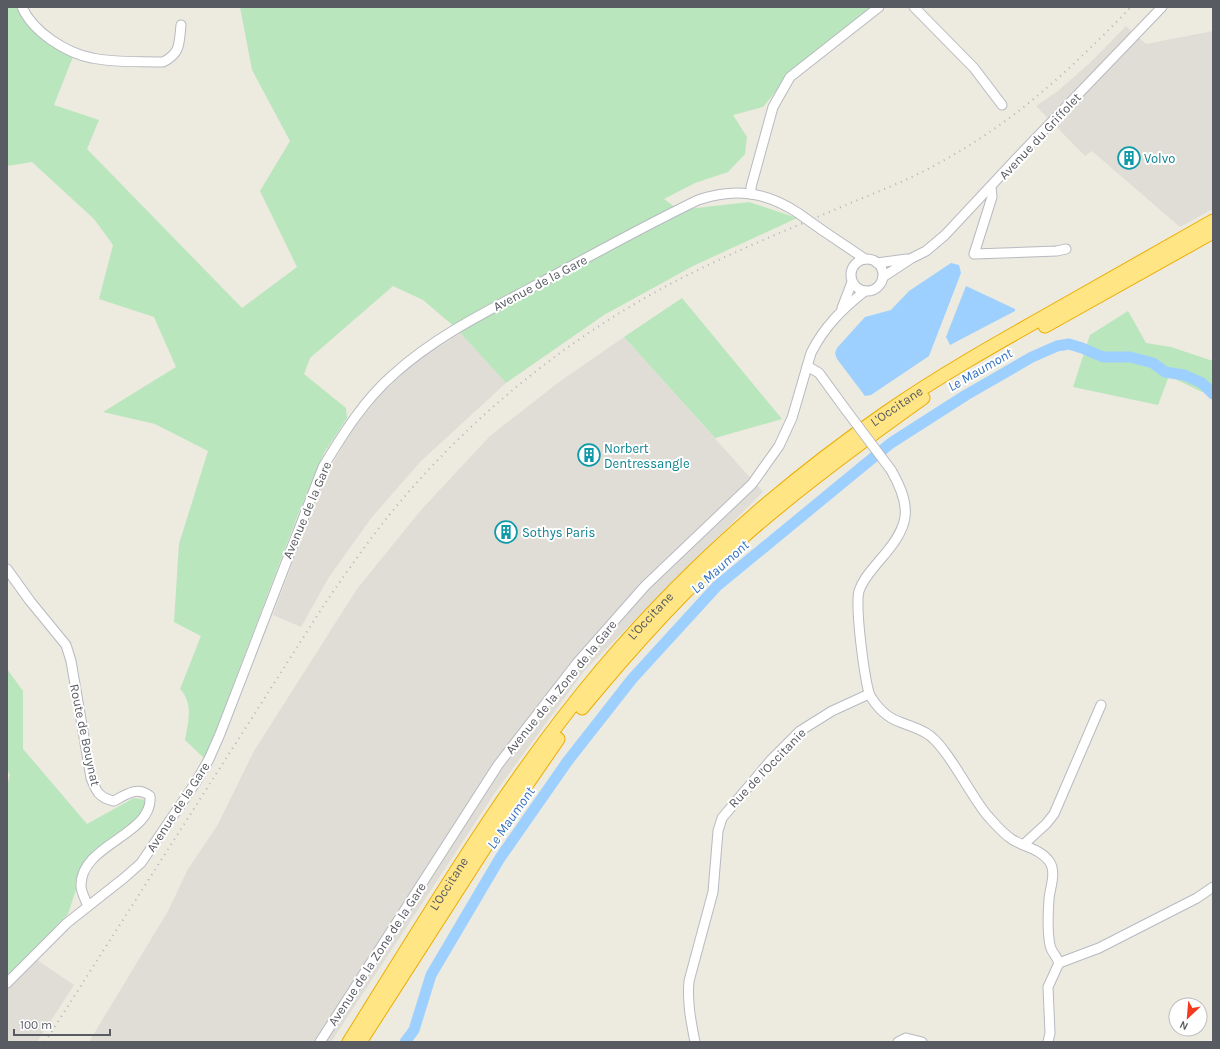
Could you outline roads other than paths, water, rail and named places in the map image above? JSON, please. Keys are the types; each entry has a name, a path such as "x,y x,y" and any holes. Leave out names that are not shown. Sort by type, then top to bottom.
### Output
{"highway":[{"name":"L'Occitane","path":"348,1042 492,817 540,748 602,668 696,568 785,489 888,411 963,363 1213,221"},
{"name":"L'Occitane","path":"360,1042 503,819 569,724 636,644 697,580 743,537 794,493 860,443 928,395 971,369 1213,232"}],"street":[{"path":"22,7 26,15 45,36 64,47 92,58 163,62 173,57 178,47 181,25"},
{"path":"751,194 751,187 772,107 790,78 879,7"},
{"path":"914,7 974,68 1002,105"},
{"name":"Avenue du Griffolet","path":"883,277 912,258 926,251 942,239 1016,159 1162,7"},
{"path":"991,187 993,190 992,197 974,254 1057,251 1066,249"},
{"name":"Avenue de la Gare","path":"7,983 67,923 141,863 196,782 209,759 323,467 342,436 370,397 418,354 470,321 610,246 698,200 726,193 751,194 771,198 798,213 865,260"},
{"path":"841,244 854,267"},
{"path":"877,263 881,267 883,277 882,282 875,289 865,291 855,286 852,282 852,272 857,263 865,260 877,263 912,258"},
{"name":"Avenue de la Zone de la Gare","path":"841,311 852,282"},
{"name":"Avenue de la Zone de la Gare","path":"320,1042 498,766 572,669 645,586 752,484 780,446 792,418 812,353 825,329 841,311 865,291"},
{"path":"807,366 819,373 890,470 904,496 906,508 903,527 893,545 863,581 857,603 869,694 882,712 894,721 927,733 938,745 986,814 1002,832 1023,845 1041,853 1049,861 1052,869 1049,899 1049,944 1059,963"},
{"name":"Route de Bouynat","path":"7,569 30,601 66,645 71,661 91,778 97,793 105,800 114,801 133,791 144,791 150,796 151,804 147,814 124,835 91,859 84,874 81,886 88,906"},
{"name":"Rue de l'Occitanie","path":"695,1042 690,1016 688,994 689,981 713,892 718,831 722,818 736,799 800,731 832,711 869,694"},
{"path":"1023,845 1046,824 1054,814 1101,705"},
{"path":"1048,1042 1050,1033 1048,987 1059,963 1100,948 1197,898 1213,887"},
{"path":"898,1042 906,1038 922,1042"}],"water":[{"path":"951,263 959,265 961,273 929,356 871,395 865,396 837,359 835,353 837,348 865,317 891,310 909,291"},
{"path":"966,286 1015,309 1015,311 950,345 946,337"}],"waterway":[{"name":"Le Maumont","path":"405,1042 414,1030 431,975 500,858 567,762 632,679 717,586 891,443 966,395 1032,357 1057,346 1069,344 1103,357 1130,357 1153,363 1165,372 1184,375 1202,383 1213,394"}],"railway":[{"path":"45,1042 324,605 360,553 390,514 427,471 485,414 549,361 582,337 652,294 676,281 776,234 908,179 969,146 1019,111 1042,92 1087,51 1131,7"}],"place":[{"name":"Volvo","path":"1129,158"},
{"name":"Norbert Dentressangle","path":"589,455"},
{"name":"Sothys Paris","path":"506,532"}]}
